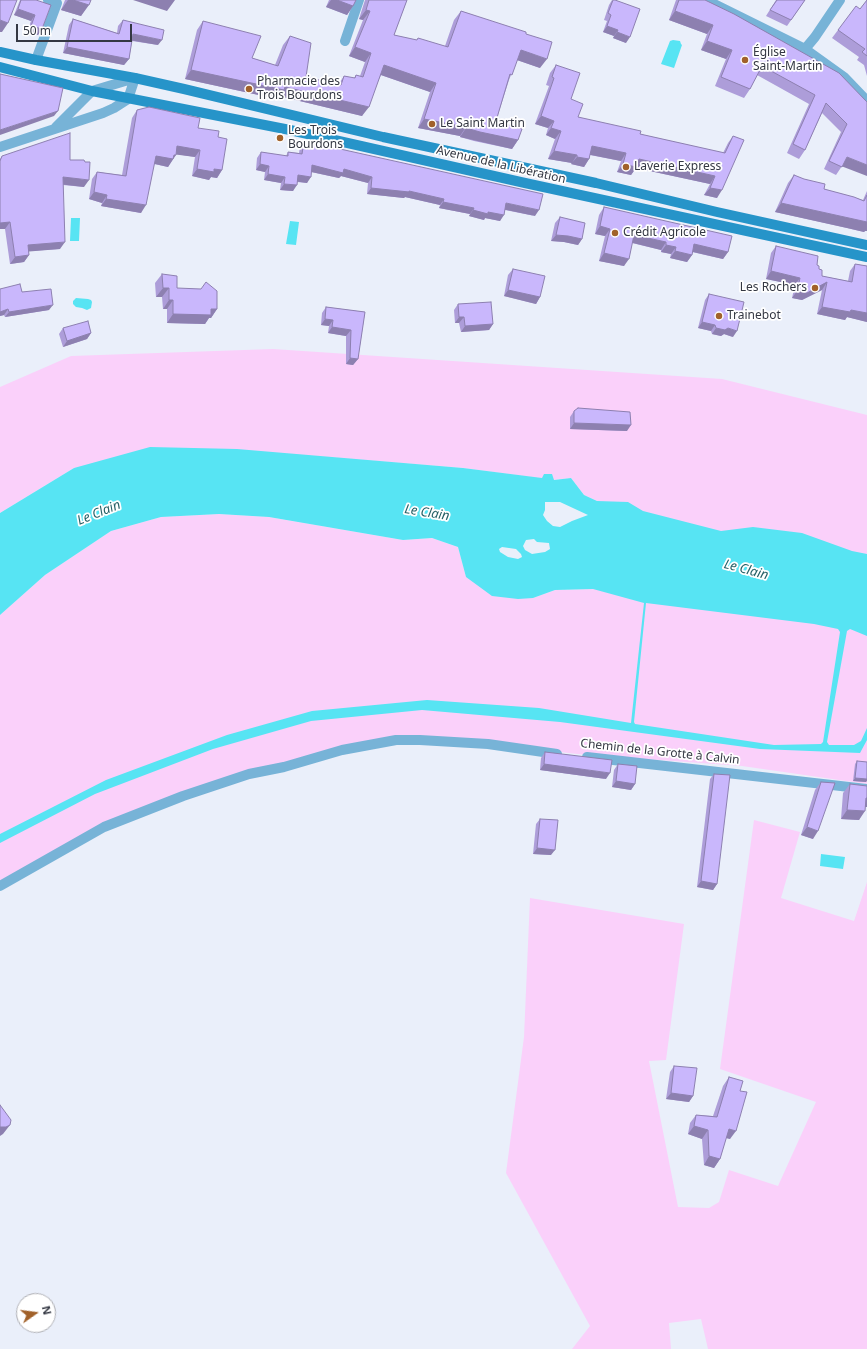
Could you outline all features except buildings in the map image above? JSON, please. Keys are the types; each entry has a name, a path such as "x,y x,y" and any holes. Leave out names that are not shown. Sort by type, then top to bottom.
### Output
{"main road":[{"name":"Avenue de la Libération","path":"0,52 135,78 383,137 544,171 717,212 867,244"},
{"name":"Avenue de la Libération","path":"0,67 128,99 290,130 525,184 867,257"}],"street":[{"path":"36,60 57,3 48,0"},
{"path":"344,41 359,0"},
{"path":"706,0 805,49 844,77 867,101"},
{"path":"805,49 840,0"},
{"path":"55,128 92,91 135,78"},
{"path":"0,147 114,108 128,99 135,78"},
{"name":"Chemin de la Grotte à Calvin","path":"0,886 104,827 183,796 249,774 342,750 396,740 488,744 867,789"}],"shaded area":[{"path":"273,349 722,379 867,415 867,784 742,766 577,754 483,743 396,740 284,767 104,827 0,886 0,615 45,575 111,531 161,517 219,514 269,517 403,540 432,538 458,547 466,577 533,598 555,590 593,589 597,501 584,495 571,478 553,480 463,468 302,455 74,468 0,513 0,387 71,356"},
{"path":"754,820 800,832 781,898 854,921 867,882 867,1349 708,1349 701,1319 669,1323 671,1349 572,1349 590,1326 506,1173 524,1037 530,898 684,924 666,1060 649,1061 678,1207 709,1208 719,1202 729,1170 778,1186 816,1102 720,1069"}],"water":[{"path":"670,41 680,41 682,45 674,68 661,64"},
{"path":"71,218 80,218 79,241 70,241"},
{"path":"290,221 299,222 296,245 286,244"},
{"path":"76,298 91,300 91,308 87,310 76,307 73,304 73,301"},
{"name":"Le Clain","path":"150,447 237,449 463,468 542,478 544,474 552,474 554,480 571,478 584,495 597,501 628,502 643,511 721,531 753,527 802,533 852,551 867,554 867,636 850,629 847,631 827,742 829,745 854,745 861,741 867,728 867,740 860,753 760,749 560,722 422,710 311,721 213,749 95,794 0,843 0,834 106,780 227,735 312,711 427,700 539,708 631,723 644,603 593,589 555,590 533,598 518,599 492,596 466,577 458,547 432,538 403,540 269,517 219,514 161,517 111,531 45,575 0,615 0,513 74,468","holes":["545,502 560,502 588,515 560,527 553,526 547,521 543,515 545,510","534,539 537,542 549,543 550,549 545,552 532,554 525,550 523,546 526,540","502,547 516,549 522,557 518,559 508,557 500,552 499,549","646,603 814,624 838,629 840,632 823,742 821,744 774,745 635,724"]},
{"path":"821,854 845,857 843,869 820,866"}],"place":[{"name":"Église Saint-Martin","path":"745,60"},
{"name":"Pharmacie des Trois Bourdons","path":"249,89"},
{"name":"Le Saint Martin","path":"432,124"},
{"name":"Les Trois Bourdons","path":"280,138"},
{"name":"Laverie Express","path":"626,167"},
{"name":"Crédit Agricole","path":"615,233"},
{"name":"Les Rochers","path":"815,288"},
{"name":"Trainebot","path":"719,316"}]}
